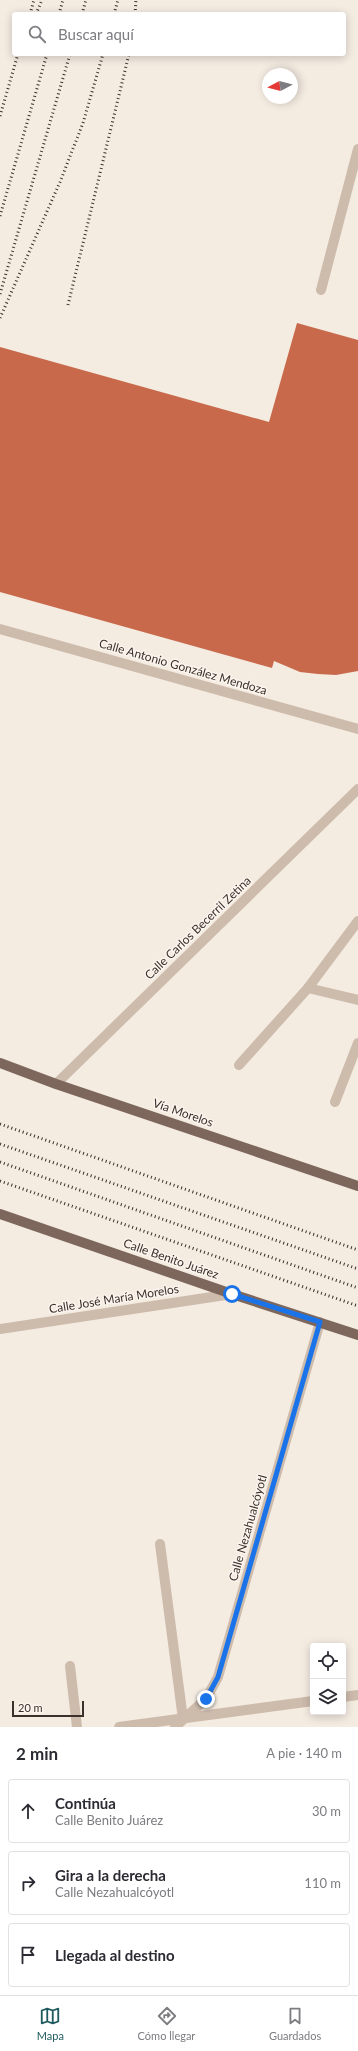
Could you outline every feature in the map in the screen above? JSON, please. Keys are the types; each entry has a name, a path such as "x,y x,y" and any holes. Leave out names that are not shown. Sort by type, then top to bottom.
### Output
{"main road":[{"name":"Vía Morelos","path":"0,1063 56,1084 358,1186"},
{"name":"Calle Benito Juárez","path":"0,1214 232,1294 358,1335"}],"street":[{"path":"321,290 358,149"},
{"name":"Calle Antonio González Mendoza","path":"0,629 358,730"},
{"name":"Calle Carlos Becerril Zetina","path":"56,1084 358,789"},
{"path":"240,1065 308,988 358,921"},
{"path":"308,988 358,1000"},
{"path":"335,1102 358,1043"},
{"name":"Calle José María Morelos","path":"0,1329 232,1294"},
{"name":"Calle Nezahualcóyotl","path":"175,1727 206,1699 218,1677 320,1322"},
{"path":"160,1544 183,1719"},
{"path":"70,1666 77,1727"},
{"path":"346,1697 358,1695"},
{"path":"120,1727 310,1701"}],"building":[{"path":"297,323 358,340 358,671 336,675 300,672 274,661 272,668 0,592 0,347 269,422"}],"railway":[{"path":"31,12 34,0"},
{"path":"37,12 42,0"},
{"path":"60,12 63,0"},
{"path":"83,12 86,0"},
{"path":"115,12 118,0"},
{"path":"135,12 136,0"},
{"path":"0,116 17,56"},
{"path":"0,216 46,56"},
{"path":"0,294 69,56"},
{"path":"0,318 60,182 83,123 102,56"},
{"path":"68,305 129,56"},
{"path":"0,1124 358,1250"},
{"path":"0,1144 358,1269"},
{"path":"0,1162 358,1288"},
{"path":"0,1181 358,1306"}],"route":[{"path":"206,1699 218,1677 320,1322 232,1294"}]}
